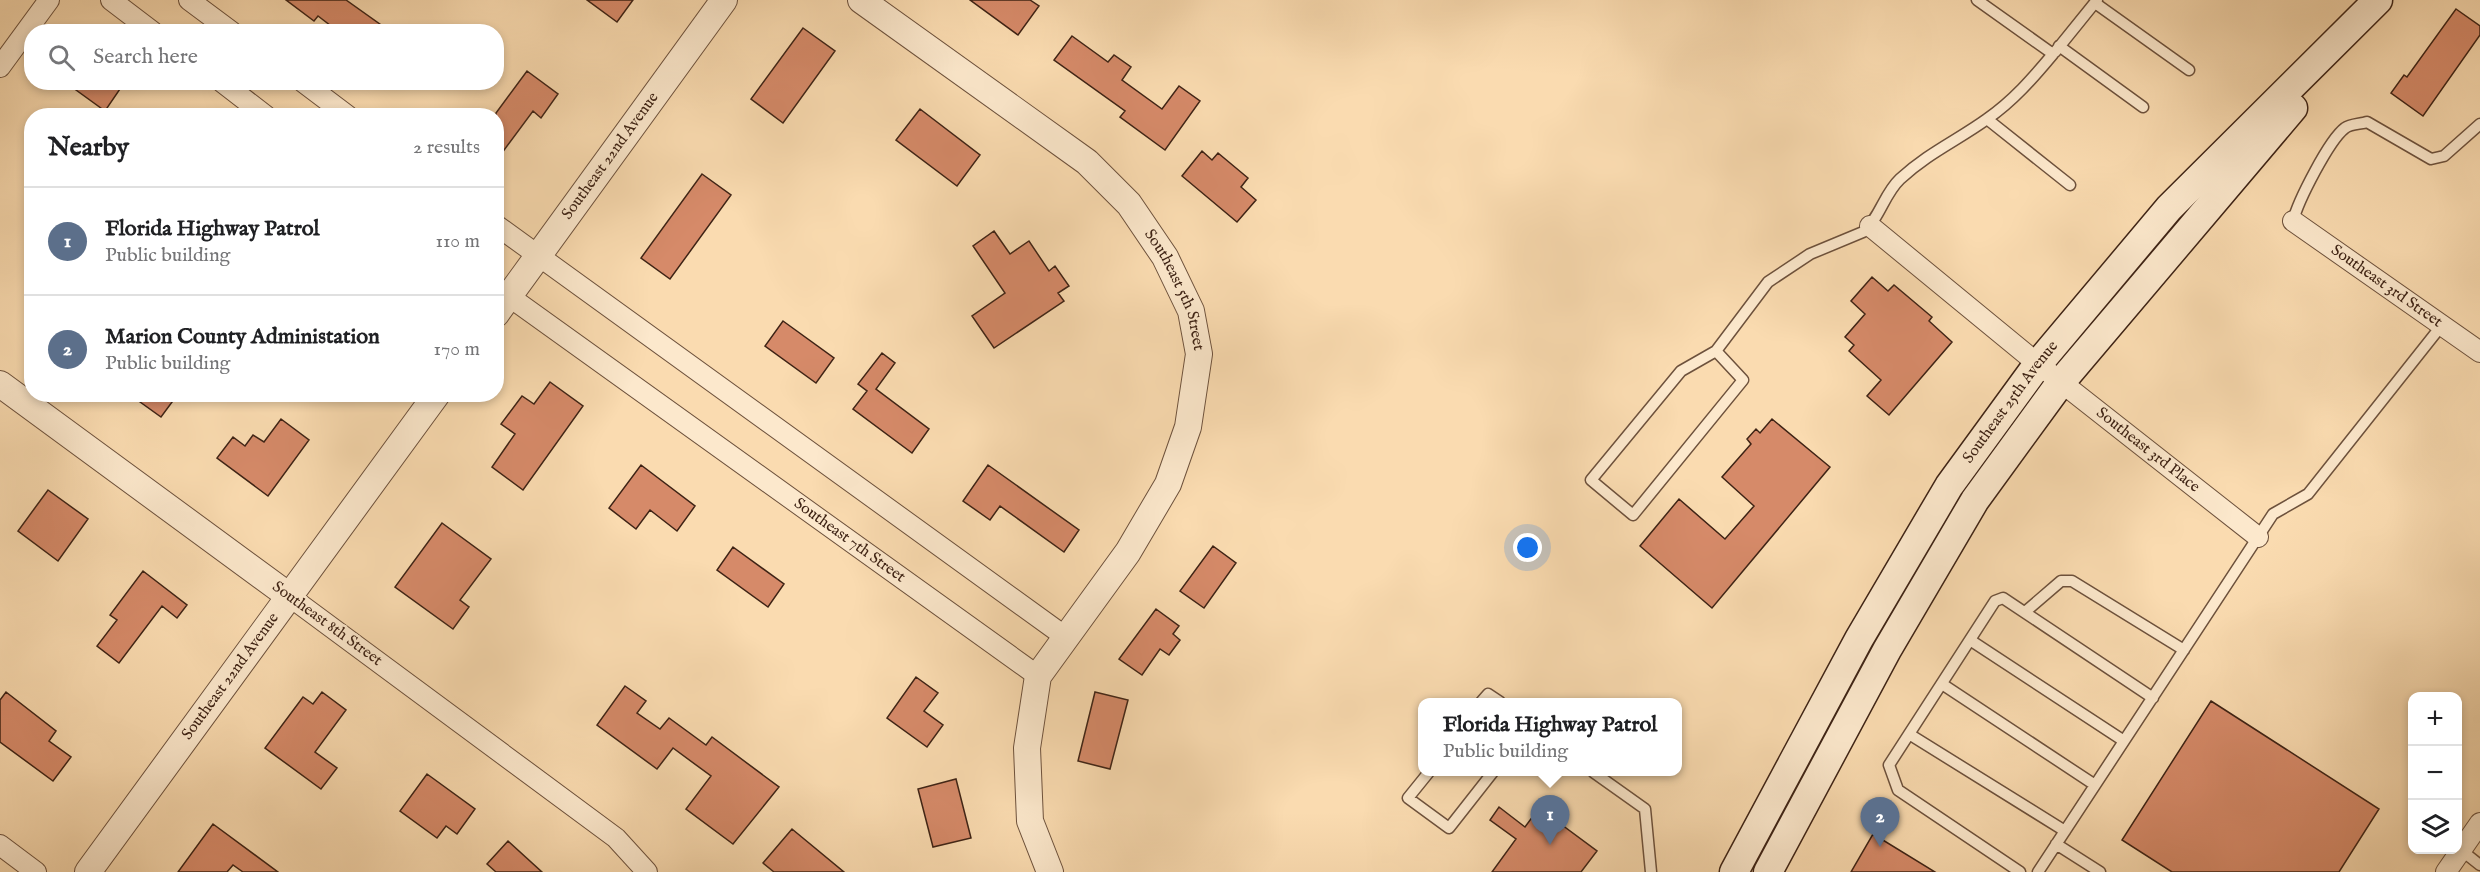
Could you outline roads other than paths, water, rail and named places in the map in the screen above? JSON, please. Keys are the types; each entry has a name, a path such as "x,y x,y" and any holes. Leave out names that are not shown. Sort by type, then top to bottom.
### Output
{"main road":[{"name":"Southeast 25th Avenue","path":"1734,872 1859,639 1949,486 2038,364 2169,208 2378,0"},
{"name":"Southeast 25th Avenue","path":"1768,872 1887,650 1975,501 2061,382 2387,0"}],"street":[{"path":"31,24 49,0"},
{"path":"111,0 142,24"},
{"path":"189,0 221,24"},
{"name":"Southeast 22nd Avenue","path":"504,296 539,256 724,0"},
{"name":"Southeast 5th Street","path":"861,0 1087,162 1129,204 1165,257 1191,311 1199,354 1188,428 1168,484 1128,552 1038,676"},
{"path":"0,67 24,34"},
{"path":"232,90 256,108"},
{"path":"314,90 337,108"},
{"name":"Southeast 3rd Street","path":"2293,221 2480,352"},
{"name":"Southeast 3rd Place","path":"1870,226 2038,364 2258,537"},
{"path":"504,231 1067,638"},
{"name":"Southeast 7th Street","path":"504,301 1038,676"},
{"name":"Southeast 8th Street","path":"0,384 24,402"},
{"name":"Southeast 8th Street","path":"25,402 616,838 647,872"},
{"name":"Southeast 22nd Avenue","path":"88,872 431,402"},
{"path":"1038,676 1027,748 1030,821 1050,872"},
{"path":"2462,849 2480,823"},
{"path":"0,845 36,872"},
{"path":"2446,872 2458,854"}],"lane":[{"path":"1977,0 2143,106"},
{"path":"1716,351 1743,380 1633,515 1591,480 1681,371 1716,351 1768,282 1810,254 1863,232 1870,226 1898,181 1944,144 1987,120 2025,88 2096,1 2189,70"},
{"path":"1987,120 2070,185"},
{"path":"2293,221 2297,206 2336,137 2346,126 2367,122 2430,159 2444,156 2480,124"},
{"path":"2038,872 2273,514 2308,494 2442,324"},
{"path":"2025,612 2061,581 2072,581 2184,650"},
{"path":"2020,872 1898,790 1889,765 1995,601 2003,598 2152,698"},
{"path":"1970,640 2124,741"},
{"path":"1942,684 2096,785"},
{"path":"1909,734 2065,831"},
{"path":"1425,776 1408,798 1449,828 1489,776"},
{"path":"1600,776 1645,809 1651,872"},
{"path":"2056,844 2100,872"},
{"path":"2462,851 2480,865"}],"place":[{"name":"Florida Highway Patrol","path":"1550,845"},
{"name":"Marion County Administation","path":"1880,847"}]}
